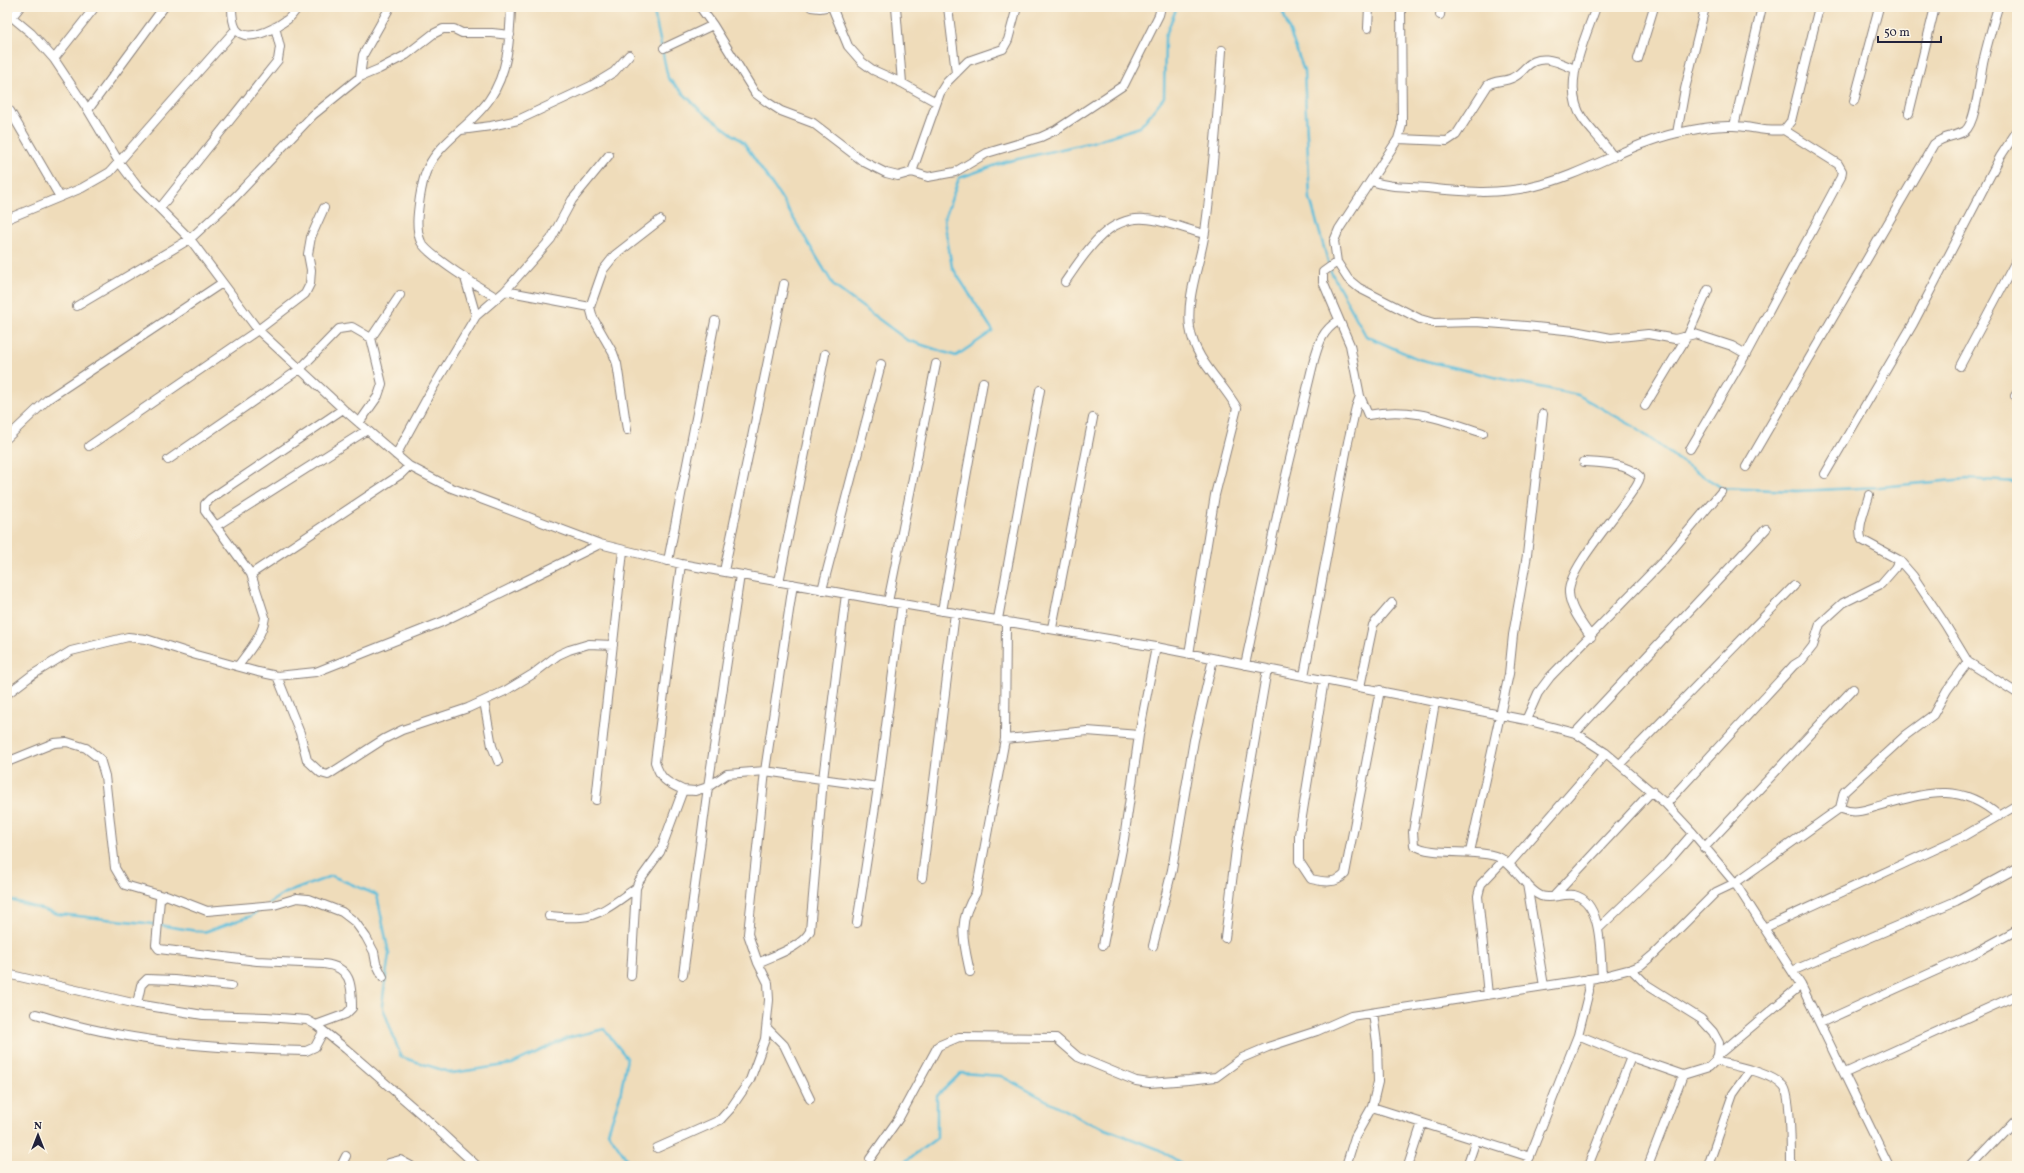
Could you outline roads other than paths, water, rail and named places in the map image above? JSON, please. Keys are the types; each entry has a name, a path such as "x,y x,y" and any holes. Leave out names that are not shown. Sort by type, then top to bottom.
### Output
{"street":[{"path":"20,7 9,15 31,33 54,59 88,110 119,162 137,186 190,239 258,330 343,409 408,466 450,487 600,544 623,551 681,564 888,602 1156,646 1213,659 1360,686 1499,714 1575,733 1606,753 1666,804 1693,833 1704,848 1735,883 1801,985 1845,1073 1888,1166"},
{"path":"54,59 95,7"},
{"path":"88,110 164,7"},
{"path":"232,7 232,17 236,28 242,34 262,33 275,27 286,21 298,7"},
{"path":"360,76 363,55 390,7"},
{"path":"496,298 466,278 422,243 418,229 418,211 422,180 426,168 438,152 489,100 504,72 510,35 510,7"},
{"path":"700,7 714,25 755,93 767,102 781,111 813,123 864,162 886,173 898,176 912,172 928,177 955,172 987,153 1041,137 1056,130 1114,93 1124,85 1159,15 1161,7"},
{"path":"812,7 826,7"},
{"path":"832,7 848,46 855,56 873,70 902,83 936,102"},
{"path":"896,7 902,83"},
{"path":"948,7 956,73"},
{"path":"912,172 936,102 947,82 968,61 1003,49 1008,40 1017,7"},
{"path":"1368,28 1369,7"},
{"path":"1401,7 1402,125 1398,139 1338,229 1334,241 1337,262 1348,279 1359,288 1420,319 1434,323 1483,322 1574,331 1611,338 1648,334 1675,339 1688,335 1701,335 1732,346 1746,354"},
{"path":"1596,7 1576,69 1573,81 1573,97 1578,111 1613,157"},
{"path":"1638,58 1654,7"},
{"path":"1677,133 1685,89 1705,7"},
{"path":"1734,126 1762,7"},
{"path":"1784,130 1791,121 1819,7"},
{"path":"1854,100 1879,7"},
{"path":"1909,113 1935,7"},
{"path":"1746,467 1934,144 1942,138 1964,132 1969,126 1978,97 1980,75 1987,43 1998,7"},
{"path":"664,48 714,25"},
{"path":"160,208 278,60 280,47 275,27"},
{"path":"8,217 82,188 110,172 236,28"},
{"path":"77,306 190,239 234,197 313,115 360,76 379,70 406,55 443,29 454,29 462,33 492,33 510,35"},
{"path":"1189,654 1215,495 1237,408 1232,399 1207,369 1196,349 1190,329 1193,282 1204,234 1214,160 1222,50"},
{"path":"461,130 491,126 518,120 591,86 614,72 629,55"},
{"path":"1398,139 1447,141 1451,139 1456,135 1488,85 1493,82 1510,80 1537,59 1545,58 1576,69"},
{"path":"10,111 60,197"},
{"path":"1370,181 1390,187 1474,192 1502,191 1536,186 1677,133 1707,127 1734,126 1776,131 1784,130 1838,164 1842,171 1841,177 1746,354 1690,449"},
{"path":"1825,474 1913,324 2000,156 2017,131"},
{"path":"396,454 431,391 476,316 505,291 551,240 572,200 609,155"},
{"path":"88,446 258,330 305,294 310,284 311,270 308,254 311,236 324,208"},
{"path":"1065,282 1096,240 1114,226 1127,220 1146,219 1204,234"},
{"path":"627,430 617,364 613,353 593,318 590,307 603,270 614,255 660,220"},
{"path":"1960,366 2017,260"},
{"path":"1337,262 1324,272 1322,277 1338,321 1350,346 1360,396 1368,415 1394,411 1408,412 1427,415 1483,433"},
{"path":"466,278 476,316"},
{"path":"7,438 48,399 222,283"},
{"path":"724,571 784,284"},
{"path":"1645,406 1688,335 1708,290"},
{"path":"505,291 590,307"},
{"path":"371,338 400,295"},
{"path":"668,561 715,321"},
{"path":"1245,665 1283,488 1316,354 1320,341 1325,332 1338,321"},
{"path":"168,460 300,369 339,329 352,327 371,338 382,384 381,391 359,423"},
{"path":"779,582 825,354"},
{"path":"822,590 881,364"},
{"path":"888,602 936,364"},
{"path":"942,611 982,382"},
{"path":"970,972 963,942 965,911 976,893 1005,739 1002,620 1040,390"},
{"path":"1304,676 1348,442 1360,396"},
{"path":"238,666 258,638 264,624 265,617 251,574 205,511 205,504 210,499 343,409"},
{"path":"1470,852 1499,714 1509,674 1513,635 1527,555 1543,414"},
{"path":"1052,628 1092,418"},
{"path":"216,526 367,430"},
{"path":"1584,462 1607,464 1624,468 1640,477 1610,524 1582,560 1569,588 1569,595 1572,604 1592,637"},
{"path":"251,574 402,474 408,466"},
{"path":"1526,720 1538,693 1546,683 1592,637 1663,561 1721,492"},
{"path":"1869,495 1860,535 1862,540 1899,560 1913,576 1968,662 2017,692"},
{"path":"1575,733 1766,529"},
{"path":"7,694 32,675 71,651 128,637 146,639 196,655 277,676 316,672 442,622 600,544"},
{"path":"596,800 623,551"},
{"path":"1666,804 1794,665 1802,660 1813,646 1820,624 1843,603 1881,584 1895,568 1899,560"},
{"path":"681,564 655,762 659,775 666,782 683,790 695,791 708,787 727,774 764,771 878,787"},
{"path":"683,975 708,787 740,575"},
{"path":"657,1148 708,1127 724,1116 750,1080 761,1053 767,1028 768,983 758,963 748,934 764,771 793,584"},
{"path":"1620,764 1794,586"},
{"path":"758,963 798,944 806,938 810,931 823,779 846,594"},
{"path":"1360,686 1373,625 1392,603"},
{"path":"856,923 878,787 902,604"},
{"path":"922,878 954,613"},
{"path":"277,676 300,733 307,760 317,771 328,775 378,743 402,730 484,701 533,674 558,655 589,644 613,645"},
{"path":"1103,945 1124,839 1139,735 1156,646"},
{"path":"1153,946 1172,870 1194,740 1213,659"},
{"path":"870,1159 899,1118 938,1046 959,1037 1056,1038 1078,1056 1136,1081 1149,1082 1189,1080 1216,1077 1242,1058 1255,1052 1317,1031 1350,1016 1588,980 1641,965 1716,892 1735,883 1840,808 1844,792 1906,735 1933,715 1947,690 1968,662"},
{"path":"1225,938 1236,850 1267,669"},
{"path":"1324,680 1299,835 1299,861 1312,879 1319,881 1334,881 1340,879 1345,874 1380,690"},
{"path":"1704,848 1853,689"},
{"path":"484,701 492,746 498,761"},
{"path":"1435,702 1413,839 1414,845 1426,850 1470,852 1493,855 1506,862 1527,882 1534,892 1540,896 1549,898 1555,895 1652,791"},
{"path":"1005,739 1087,731 1139,735"},
{"path":"7,762 54,743 67,742 86,748 100,759 106,776 115,868 125,885 161,898 166,895 207,911 274,904 297,898 335,909 342,912 355,922 366,937 374,952 376,963 383,977"},
{"path":"1488,995 1478,896 1481,884 1506,862 1606,753"},
{"path":"631,976 636,888 638,881 660,852 683,790"},
{"path":"1840,808 1847,812 1860,811 1928,793 1942,792 1960,795 1977,801 1988,806 1999,816"},
{"path":"1764,928 1964,836 2017,805"},
{"path":"1598,929 1667,863 1693,833"},
{"path":"1792,971 1956,901 2017,868"},
{"path":"1527,882 1544,986"},
{"path":"549,916 581,917 591,915 609,906 636,888"},
{"path":"1555,895 1575,895 1583,900 1593,914 1598,929 1602,977"},
{"path":"161,898 156,945 159,949 249,960 333,965 348,976 351,987 352,1008 346,1014 316,1025"},
{"path":"1820,1023 1973,954 2017,930"},
{"path":"1631,968 1647,985 1701,1019 1713,1032 1719,1043 1717,1058"},
{"path":"7,974 137,1004 203,1015 266,1016 307,1020 316,1025 346,1049 422,1115 477,1166"},
{"path":"137,1004 142,985 147,980 174,980 230,986"},
{"path":"1526,1166 1578,1036 1589,991 1588,980"},
{"path":"1578,1036 1630,1057 1683,1075 1709,1067 1717,1058 1801,985"},
{"path":"1845,1073 2017,995"},
{"path":"1346,1166 1355,1137 1372,1107 1378,1082 1377,1043 1373,1013"},
{"path":"36,1014 71,1025 110,1033 193,1045 239,1049 306,1051 315,1047 323,1032"},
{"path":"767,1028 784,1045 810,1098"},
{"path":"1588,1166 1630,1057"},
{"path":"1717,1058 1777,1080 1784,1088 1788,1107 1791,1166"},
{"path":"1708,1166 1733,1094 1750,1070"},
{"path":"1648,1166 1683,1075"},
{"path":"1372,1107 1530,1157"},
{"path":"1972,1166 2017,1119"},
{"path":"1408,1166 1422,1123"},
{"path":"1467,1166 1476,1140"},
{"path":"341,1166 346,1156"},
{"path":"388,1166 389,1164 400,1160 411,1166"}],"waterway":[{"path":"653,7 668,78 699,109 743,142 780,196 834,286 907,340 956,356 993,331 952,267 944,220 959,178 1005,162 1092,142 1140,127 1164,97 1165,37 1177,7"},
{"path":"1281,7 1304,71 1310,199 1329,265"},
{"path":"1330,270 1366,336 1418,359 1578,395 1633,426 1676,458 1722,488 1797,491 1879,487 1967,479 2017,482"},
{"path":"269,903 283,894 332,876 377,895 389,954 382,1005 401,1057 452,1073 512,1064 567,1038 604,1029 627,1058 620,1096 608,1132 628,1161 636,1166"},
{"path":"7,899 58,914 145,923 204,932 251,916 260,909"},
{"path":"899,1166 937,1138 937,1096 961,1073 1001,1076 1085,1121 1158,1149 1186,1166"}]}
